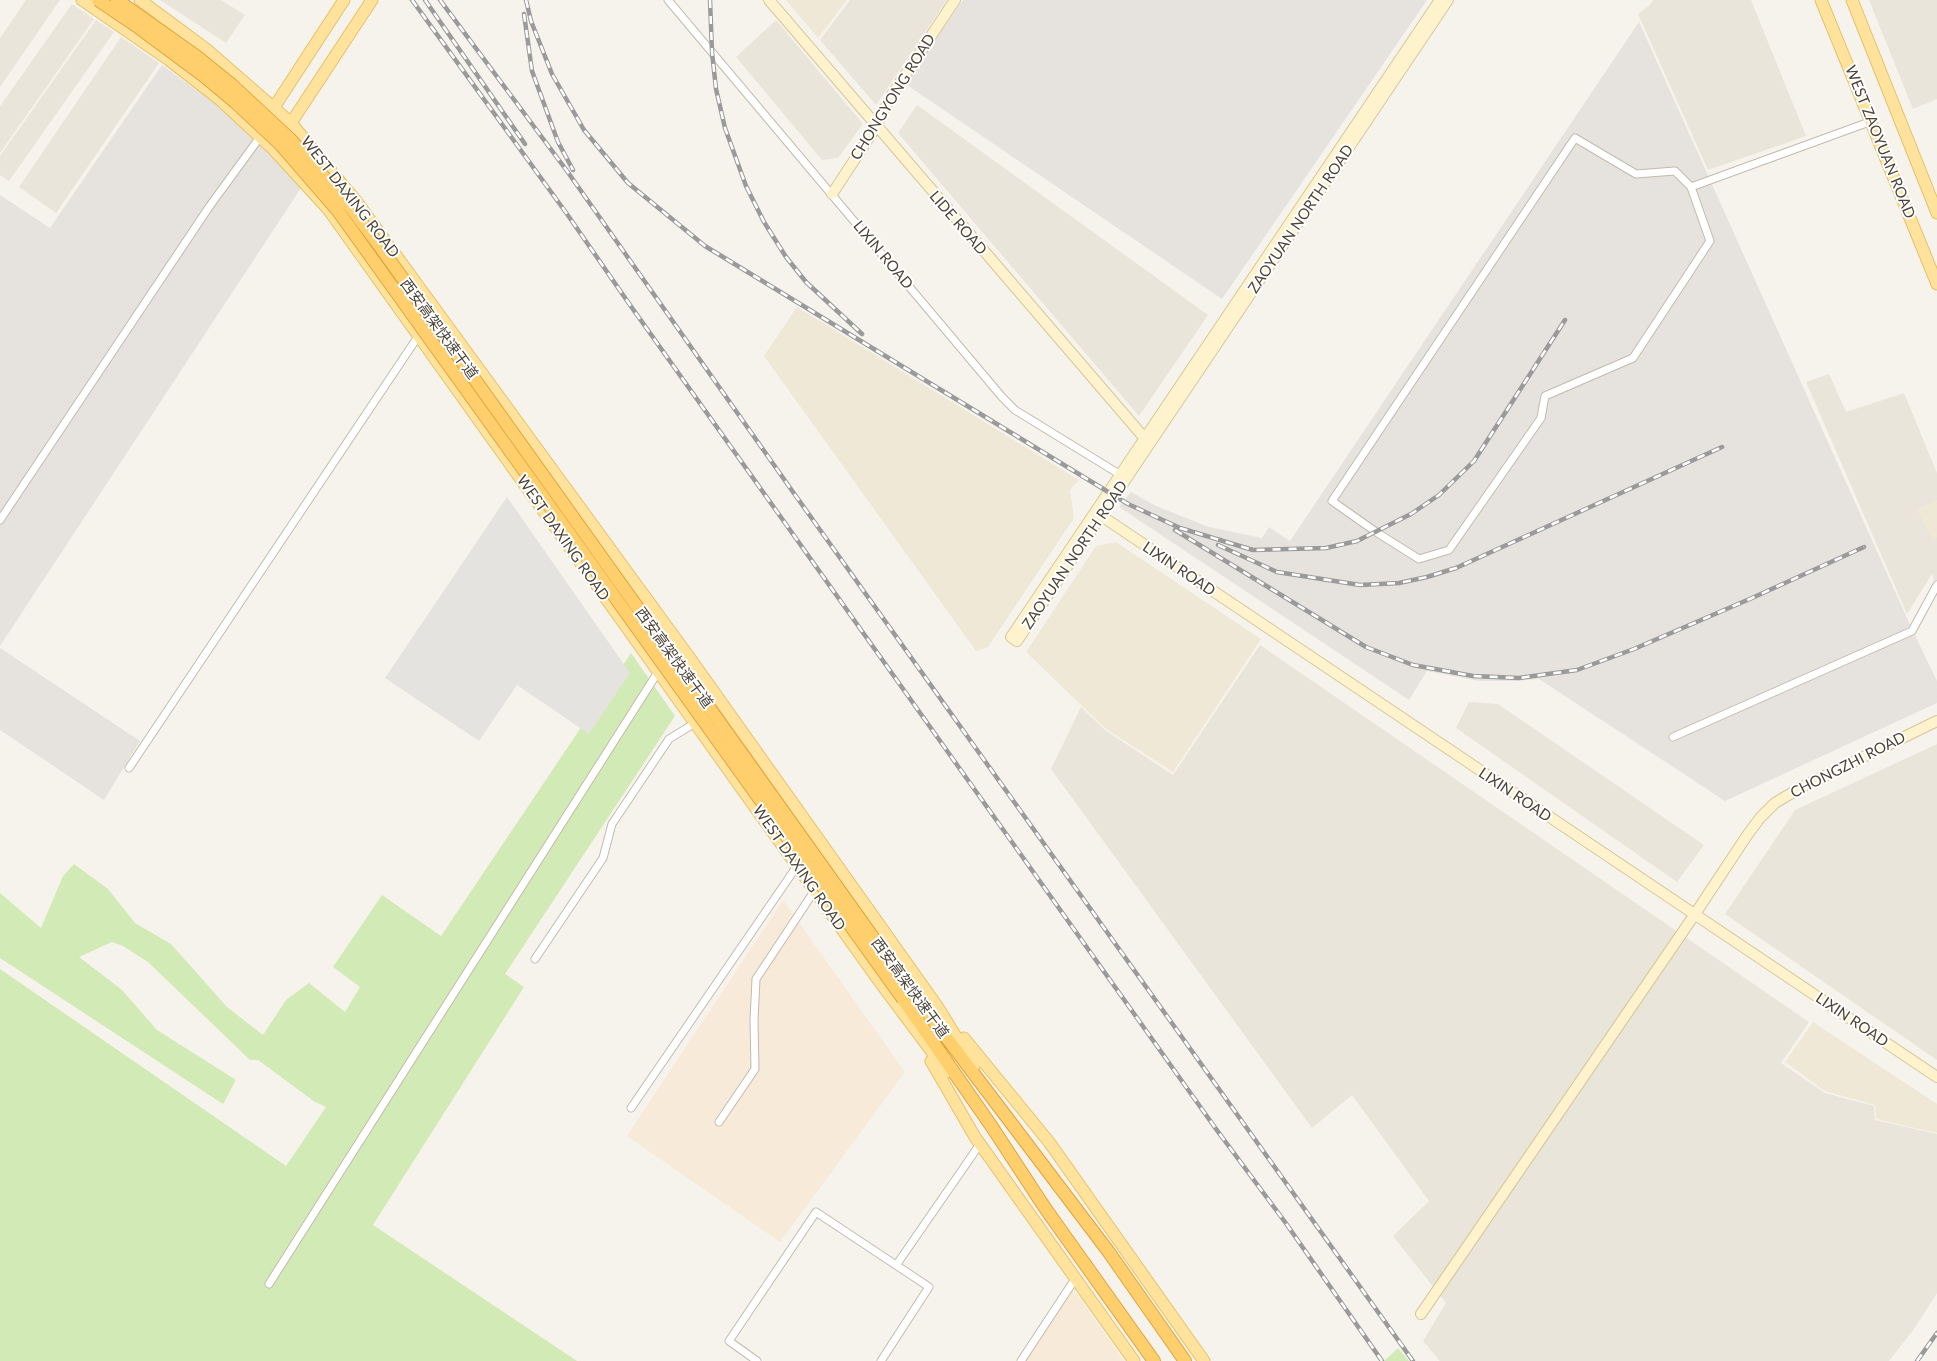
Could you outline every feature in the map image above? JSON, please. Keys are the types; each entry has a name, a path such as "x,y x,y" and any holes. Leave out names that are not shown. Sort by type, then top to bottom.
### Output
{"highway":[{"name":"西安高架快速干道","path":"98,0 197,71 236,103 280,144 338,211 908,995 1005,1116 1133,1286 1185,1361"},
{"name":"西安高架快速干道","path":"117,0 196,56 239,91 290,139 348,204 381,248 908,995 1045,1208 1154,1361"}],"main road":[{"name":"WEST DAXING ROAD","path":"82,0 169,60 219,99 273,149 328,208 908,1021 992,1127"},
{"name":"WEST DAXING ROAD","path":"140,0 204,47 291,123 370,220 692,661 937,1006 1005,1116"},
{"path":"260,137 273,107 344,0"},
{"path":"273,149 372,0"},
{"name":"WEST ZAOYUAN ROAD","path":"1821,0 1937,284"},
{"name":"WEST ZAOYUAN ROAD","path":"1852,0 1937,213"},
{"path":"937,1006 1049,1142 1204,1361"},
{"path":"908,1021 980,1144 1134,1361"}],"street":[{"name":"LIXIN ROAD","path":"668,0 1002,397 1015,410 1122,476"},
{"name":"LIDE ROAD","path":"769,0 1147,441"},
{"name":"CHONGYONG ROAD","path":"832,194 876,127 891,96 955,0"},
{"name":"ZAOYUAN NORTH ROAD","path":"1147,441 1440,0"},
{"name":"ZAOYUAN NORTH ROAD","path":"1098,514 1011,637 1017,641 1098,514 1122,476 1448,0"},
{"path":"1691,187 1872,121"},
{"path":"0,520 209,208 260,137"},
{"path":"1575,138 1636,174 1675,171 1691,187 1710,241 1633,358 1545,396 1541,418 1448,550 1420,559 1376,532 1332,500 1575,138"},
{"path":"129,768 419,335"},
{"name":"LIXIN ROAD","path":"1098,514 1937,1077"},
{"path":"1673,737 1912,631 1937,585"},
{"path":"269,1284 658,672"},
{"name":"CHONGZHI ROAD","path":"1421,1314 1748,834 1774,804 1800,788 1937,721"},
{"path":"535,959 603,858 612,824 653,762 669,739 694,723"},
{"path":"631,1108 797,866"},
{"path":"719,1122 755,1069 754,1020 756,979 815,890"},
{"path":"897,1264 980,1144"},
{"path":"757,1361 729,1341 816,1212 929,1287 880,1361"},
{"path":"1021,1361 1075,1279"}],"shaded area":[{"path":"26,0 60,0 0,87 0,38"},
{"path":"160,0 221,0 245,15 226,43"},
{"path":"786,0 847,0 818,38"},
{"path":"850,0 947,0 876,105 820,40"},
{"path":"963,0 1427,0 1222,299 904,83"},
{"path":"1653,0 1751,0 1806,136 1708,170 1638,14 1650,5"},
{"path":"1869,0 1937,0 1937,99 1913,109"},
{"path":"72,4 94,19 0,153 0,106"},
{"path":"96,20 114,32 9,181 0,175 0,156"},
{"path":"776,20 863,124 838,158 822,160 736,57"},
{"path":"1639,22 1937,681 1937,703 1725,801 1539,679 1480,681 1427,671 1409,700 1119,507 1131,492 1156,506 1209,527 1262,538 1269,527 1290,541"},
{"path":"121,37 159,63 56,213 19,187"},
{"path":"162,65 222,109 261,145 301,188 0,646 0,195 50,228"},
{"path":"917,105 1208,315 1139,416 898,133"},
{"path":"797,307 1079,480 1070,490 1074,518 988,647 976,651 764,356"},
{"path":"1829,374 1846,412 1904,393 1937,473 1937,590 1932,574 1907,614 1806,382"},
{"path":"507,497 630,673 589,734 517,685 479,741 385,678"},
{"path":"1937,500 1937,537 1932,540 1917,509"},
{"path":"1116,542 1261,639 1173,772 1106,729 1026,652 1096,546"},
{"path":"1260,645 1809,1022 1781,1063 1825,1093 1874,1106 1875,1120 1937,1134 1937,1293 1914,1329 1889,1361 1440,1361 1423,1341 1446,1303 1393,1236 1429,1201 1352,1095 1312,1128 1051,769 1081,707 1105,730 1173,775"},
{"path":"0,648 140,741 104,800 0,730"},
{"path":"1469,702 1498,704 1704,845 1677,882 1456,728"},
{"path":"1937,744 1937,1060 1725,914 1795,810"},
{"path":"783,900 905,1072 780,1242 627,1136"},
{"path":"1813,1022 1937,1104 1937,1133 1876,1119 1875,1105 1825,1091 1785,1062"},
{"path":"1069,1283 1124,1361 1016,1361"}],"green space":[{"path":"631,653 675,716 505,974 524,987 373,1225 577,1361 0,1361 0,969 286,1166 326,1107 315,1102 258,1060 250,1060 148,962 123,946 112,942 79,957 122,990 157,1030 236,1080 223,1104 0,958 0,893 41,928 63,876 74,864 108,889 135,923 171,944 227,1007 263,1035 286,1000 309,983 345,1012 360,987 333,967 382,895 441,936"},
{"path":"1398,1348 1409,1361 1384,1361"}],"railway":[{"path":"412,0 567,214 1382,1361"},
{"path":"425,0 525,144"},
{"path":"440,0 567,171 793,492 1413,1361"},
{"path":"526,0 531,21 552,74 584,130 628,183 705,246 1128,504 1180,528 1253,550 1326,548 1357,541 1411,514 1439,495 1474,461 1565,320"},
{"path":"710,0 712,52 716,89 725,128 746,186 764,222 786,257 806,282 862,334"},
{"path":"524,14 532,71 558,142 573,170"},
{"path":"1218,545 1277,572 1360,585 1399,583 1456,568 1722,447"},
{"path":"1175,530 1366,647 1413,665 1473,676 1519,678 1577,670 1634,649 1864,547"},
{"path":"1917,1361 1937,1333"}]}
